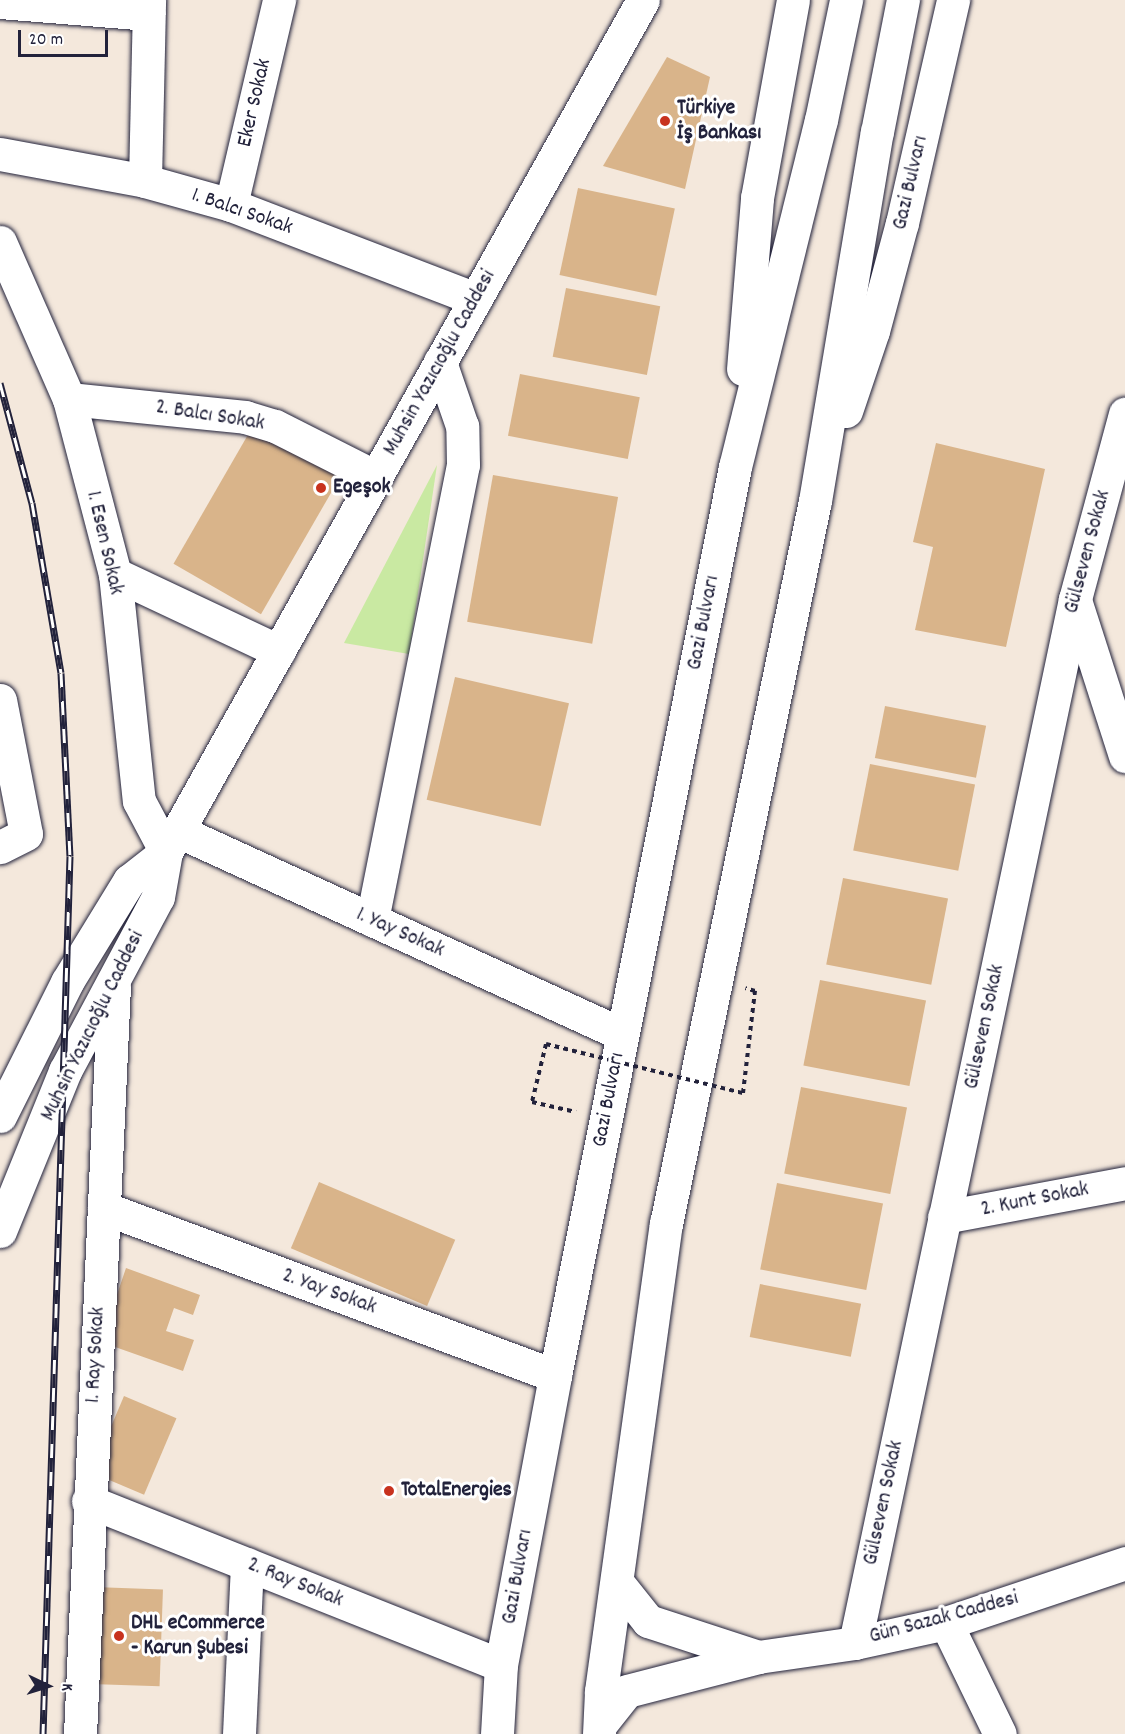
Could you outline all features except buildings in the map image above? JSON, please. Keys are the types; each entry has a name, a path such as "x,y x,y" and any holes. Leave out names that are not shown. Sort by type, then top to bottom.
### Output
{"main road":[{"name":"Eker Sokak","path":"231,205 279,0"},
{"name":"Muhsin Yazıcıoğlu Caddesi","path":"0,1231 65,1071 158,897 172,842 643,0"},
{"name":"Gazi Bulvarı","path":"735,467 757,198 793,0"},
{"name":"Gazi Bulvarı","path":"497,1734 501,1665 555,1376 735,467 821,120 846,0"},
{"name":"Gazi Bulvarı","path":"599,1729 666,1224 815,501 877,132 903,0"},
{"name":"Gazi Bulvarı","path":"815,501 873,331 953,0"},
{"path":"0,2 149,7 145,181"},
{"name":"1. Balcı Sokak","path":"0,154 145,181 231,205 476,299"},
{"name":"1. Esen Sokak","path":"0,242 69,399 115,574 139,801 172,842"},
{"path":"372,920 463,465 462,426 440,362"},
{"name":"2. Balcı Sokak","path":"69,399 245,417 275,426 376,477"},
{"name":"Gülseven Sokak","path":"855,1643 1075,599 1124,425"},
{"path":"115,574 279,651"},
{"path":"1075,599 1114,681 1125,756"},
{"path":"0,700 26,834 0,847"},
{"name":"Muhsin Yazıcıoğlu Caddesi","path":"0,1116 67,982 129,881 172,842"},
{"name":"1. Yay Sokak","path":"172,842 372,920 622,1034"},
{"name":"1. Ray Sokak","path":"80,1734 88,1501 115,976"},
{"name":"2. Kunt Sokak","path":"945,1217 1125,1183"},
{"name":"2. Yay Sokak","path":"104,1208 555,1376"},
{"name":"2. Ray Sokak","path":"88,1501 501,1665"},
{"name":"Gün Sazak Caddesi","path":"599,1729 627,1691 759,1657 855,1643 946,1623 1125,1563"},
{"path":"239,1734 247,1564"},
{"path":"617,1582 648,1621 759,1657"},
{"path":"946,1623 1000,1734"}],"path":[{"path":"606,1119 532,1102 546,1044 743,1093 755,991 716,979"}],"green space":[{"path":"437,465 409,654 344,643"}],"railway":[{"path":"0,383 32,503 61,673 70,856 43,1734"}],"place":[{"name":"Türkiye İş Bankası","path":"665,121"},
{"name":"Egeşok","path":"321,488"},
{"name":"TotalEnergies","path":"389,1491"},
{"name":"DHL eCommerce - Karun Şubesi","path":"119,1636"}]}
